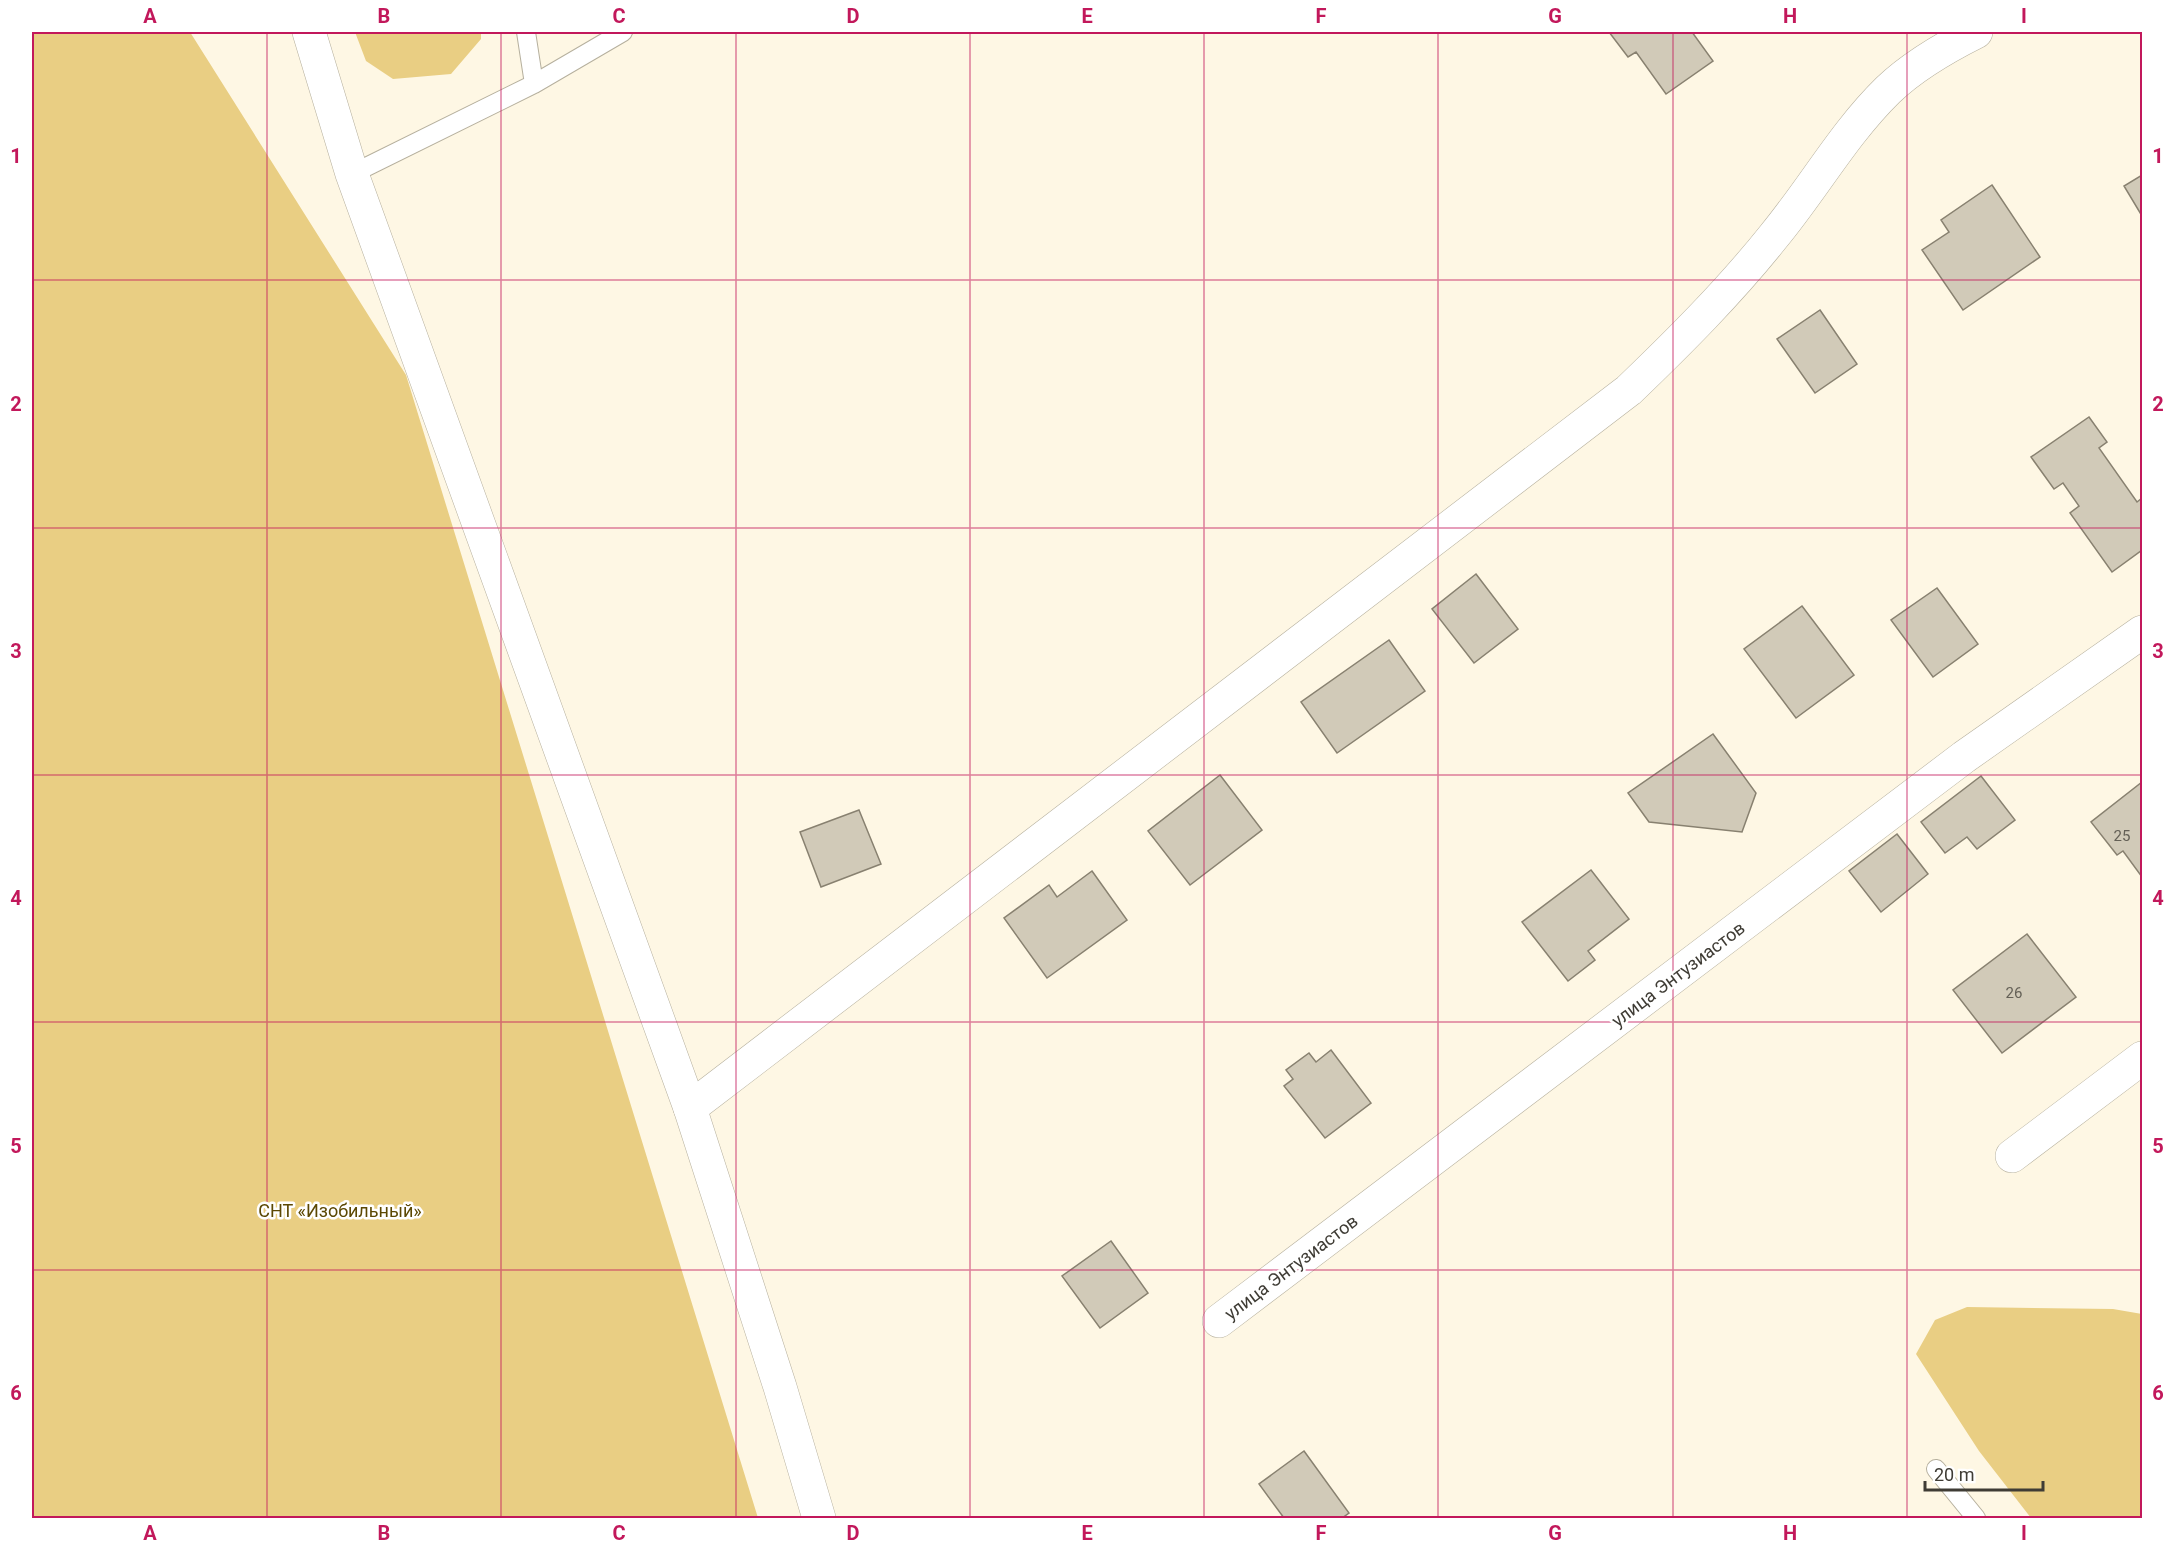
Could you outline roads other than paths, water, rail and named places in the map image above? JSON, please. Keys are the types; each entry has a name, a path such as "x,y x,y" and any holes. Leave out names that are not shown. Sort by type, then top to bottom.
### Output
{"street":[{"path":"309,32 352,174 690,1108 780,1387 819,1518"},
{"path":"690,1108 1629,390 1703,319 1760,253 1842,142 1890,88 1927,60 1976,32"},
{"name":"улица Энтузиастов","path":"1219,1322 1964,757 2142,632"},
{"path":"2012,1156 2142,1058"}],"lane":[{"path":"526,32 534,84"},
{"path":"352,174 534,84 623,32"},
{"path":"1936,1469 1976,1518"}],"park label":[{"name":"СНТ «Изобильный»","path":"340,1210"}]}
